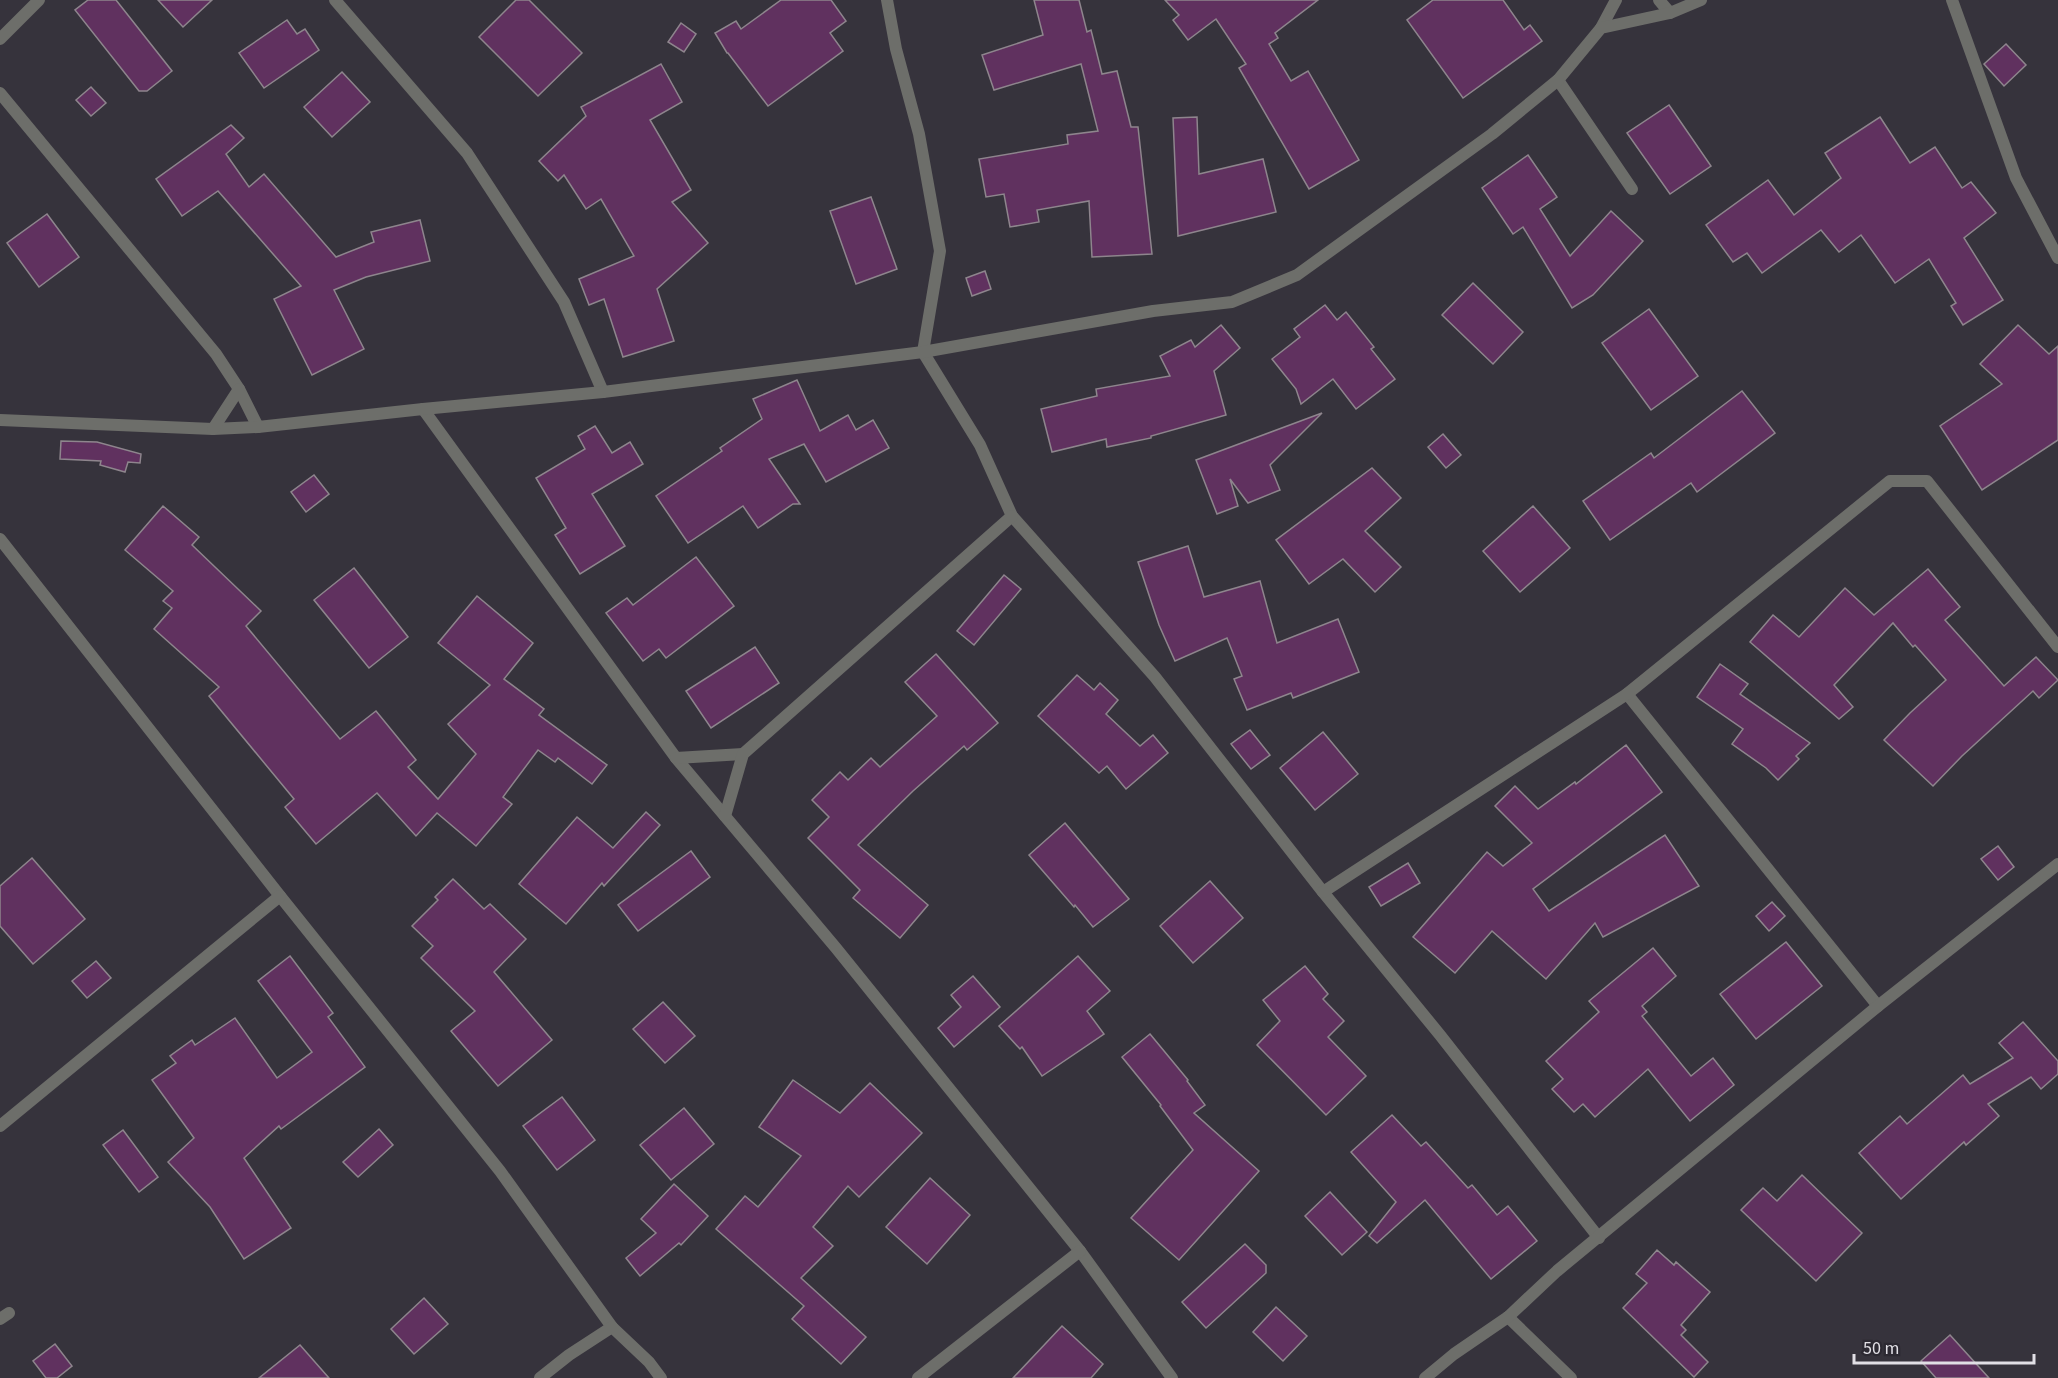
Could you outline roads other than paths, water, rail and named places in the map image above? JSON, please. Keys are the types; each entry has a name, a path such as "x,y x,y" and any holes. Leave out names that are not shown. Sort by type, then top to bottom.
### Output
{"street":[{"path":"0,39 39,0"},
{"path":"335,0 467,153 564,302 603,392"},
{"path":"887,0 896,49 919,134 940,251 923,352 980,445 1012,516 1155,677 1599,1238"},
{"path":"0,420 213,429 258,427 603,392 923,352 1153,311 1232,303 1297,276 1492,134 1558,80 1601,28 1616,0"},
{"path":"1659,0 1670,13"},
{"path":"1601,28 1670,13 1701,0"},
{"path":"1952,0 2016,178 2058,258"},
{"path":"1558,80 1632,189"},
{"path":"0,93 216,354 239,389 258,427"},
{"path":"213,429 239,389"},
{"path":"423,409 676,758 843,957 1080,1251 1172,1378"},
{"path":"1323,892 1627,694 1890,481 1927,481 2058,647"},
{"path":"725,816 743,754 1012,516"},
{"path":"0,539 280,896 501,1171 612,1327 649,1362 661,1378"},
{"path":"1627,694 1878,1006"},
{"path":"676,758 743,754"},
{"path":"1425,1378 1454,1354 1508,1317 1557,1271 1878,1006 2058,864"},
{"path":"0,1126 280,896"},
{"path":"918,1378 1080,1251"},
{"path":"1508,1317 1571,1378"},
{"path":"540,1378 569,1355 612,1327"}]}
